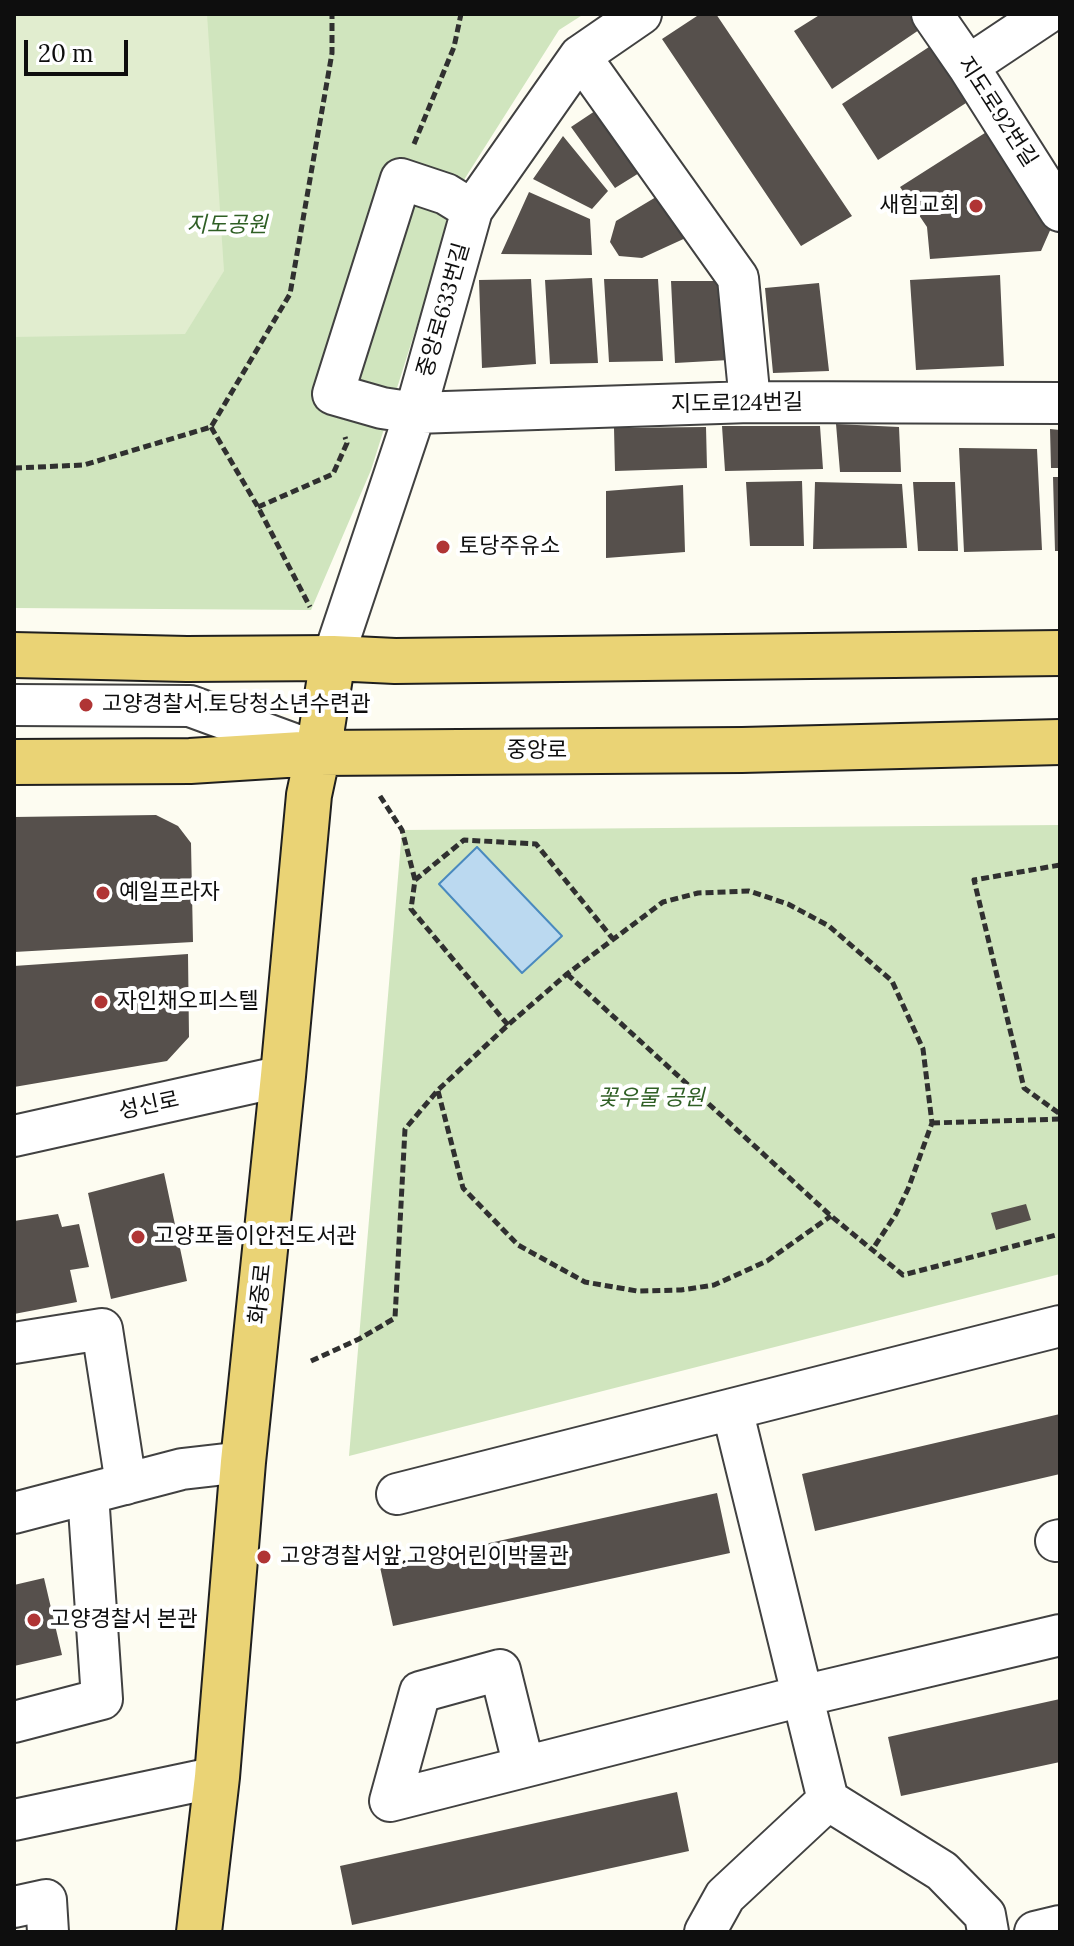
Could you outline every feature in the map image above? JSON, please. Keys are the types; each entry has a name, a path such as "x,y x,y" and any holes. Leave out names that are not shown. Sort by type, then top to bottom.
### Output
{"main road":[{"path":"834,656 1060,623"},
{"path":"14,655 395,661 1060,653"},
{"name":"화중로","path":"199,1932 217,1777 243,1462 309,795 333,658"},
{"name":"중앙로","path":"14,762 190,761 318,753 742,750 1060,742"},
{"path":"742,750 1060,767"}],"street":[{"name":"중앙로633번길","path":"333,658 415,413 472,210 580,56 641,14"},
{"name":"지도로92번길","path":"932,14 1060,211"},
{"path":"968,66 1046,14"},
{"path":"580,56 738,278 750,402"},
{"path":"333,394 401,179 446,194 472,210"},
{"name":"지도로124번길","path":"333,394 382,408 415,413 750,402 1060,403"},
{"path":"14,705 190,706 318,753"},
{"name":"성신로","path":"14,1136 283,1076"},
{"path":"397,1494 1060,1326"},
{"path":"14,1343 102,1329 126,1484"},
{"path":"732,1409 828,1800 942,1871 985,1915 988,1932"},
{"path":"14,1513 182,1469 243,1462"},
{"path":"14,1722 102,1699 88,1494"},
{"path":"524,1767 802,1696 1060,1635"},
{"path":"14,1820 217,1777"},
{"path":"705,1932 725,1896 828,1800"},
{"path":"14,1907 46,1900 48,1932"},
{"path":"1035,1932 1060,1926"}],"path":[{"path":"14,468 84,465 211,427 290,294 332,53 332,14"},
{"path":"401,179 454,47 461,14"},
{"path":"258,507 333,474 347,443 333,394"},
{"path":"211,427 258,507 311,610"},
{"path":"380,796 402,830 415,880 411,909 508,1025"},
{"path":"415,880 464,840 536,844 613,939"},
{"path":"1060,865 974,880 1024,1088 1060,1117"},
{"path":"311,1361 395,1318 405,1129 438,1090 567,974 663,902 698,893 749,891 788,904 829,926 892,981 923,1049 932,1123 908,1189 872,1250"},
{"path":"567,974 831,1216 903,1275 1060,1234"},
{"path":"438,1090 463,1188 518,1245 585,1282 637,1291 681,1290 714,1285 767,1261 831,1216"},
{"path":"932,1123 1060,1117"}],"green space":[{"name":"지도공원","path":"14,14 584,14 559,30 462,183 371,470 311,610 14,608"},
{"path":"14,14 207,14 224,271 185,334 14,337"},
{"name":"꽃우물 공원","path":"1060,825 1060,1274 349,1456 402,830"}],"water":[{"path":"477,847 562,936 522,973 439,884"}],"building":[{"path":"700,14 716,14 852,216 801,246 662,39"},
{"path":"821,14 909,14 919,30 832,89 794,31"},
{"path":"932,45 966,103 878,160 842,104"},
{"path":"601,107 644,170 615,188 571,127"},
{"name":"새힘교회","path":"988,131 1052,226 1041,251 930,259 927,227 900,187"},
{"path":"563,136 608,191 592,209 533,179"},
{"path":"529,192 590,219 592,255 501,254"},
{"path":"661,194 690,236 642,258 619,256 610,242 616,221"},
{"path":"1000,275 1004,366 916,370 910,280"},
{"path":"592,278 598,363 550,364 545,280"},
{"path":"531,279 536,364 482,368 479,280"},
{"path":"604,279 658,279 663,361 609,362"},
{"path":"671,281 723,281 729,360 675,363"},
{"path":"819,283 829,371 773,373 765,288"},
{"path":"836,424 899,427 901,472 840,472"},
{"path":"722,426 820,426 823,469 725,471"},
{"path":"706,427 707,468 615,471 614,428"},
{"path":"1050,429 1060,430 1060,468 1051,468"},
{"path":"959,448 1037,449 1042,550 964,552"},
{"path":"1053,477 1060,477 1060,551 1055,551"},
{"path":"802,481 804,546 750,546 746,482"},
{"path":"815,482 902,484 907,548 813,549"},
{"path":"913,482 955,482 958,551 918,551"},
{"path":"683,485 685,552 606,558 606,491"},
{"name":"예일프라자","path":"156,815 178,826 191,843 193,942 14,952 14,817"},
{"name":"자인채오피스텔","path":"188,954 189,1037 167,1061 14,1087 14,966"},
{"name":"고양포돌이안전도서관","path":"164,1173 187,1281 111,1299 88,1193"},
{"path":"1026,1204 1031,1220 996,1230 991,1213"},
{"path":"58,1214 62,1227 79,1224 89,1267 70,1270 77,1302 14,1314 14,1221"},
{"path":"1060,1414 1060,1474 815,1531 802,1474"},
{"path":"717,1493 730,1553 393,1626 380,1567"},
{"name":"고양경찰서 본관","path":"44,1578 62,1655 14,1666 14,1585"},
{"path":"1060,1699 1060,1762 901,1796 888,1737"},
{"path":"677,1792 689,1851 352,1925 340,1866"}],"place":[{"name":"새힘교회","path":"976,206"},
{"name":"토당주유소","path":"443,547"},
{"name":"고양경찰서.토당청소년수련관","path":"86,705"},
{"name":"예일프라자","path":"103,893"},
{"name":"자인채오피스텔","path":"101,1002"},
{"name":"고양포돌이안전도서관","path":"138,1237"},
{"name":"고양경찰서앞.고양어린이박물관","path":"264,1557"},
{"name":"고양경찰서 본관","path":"34,1620"}]}
